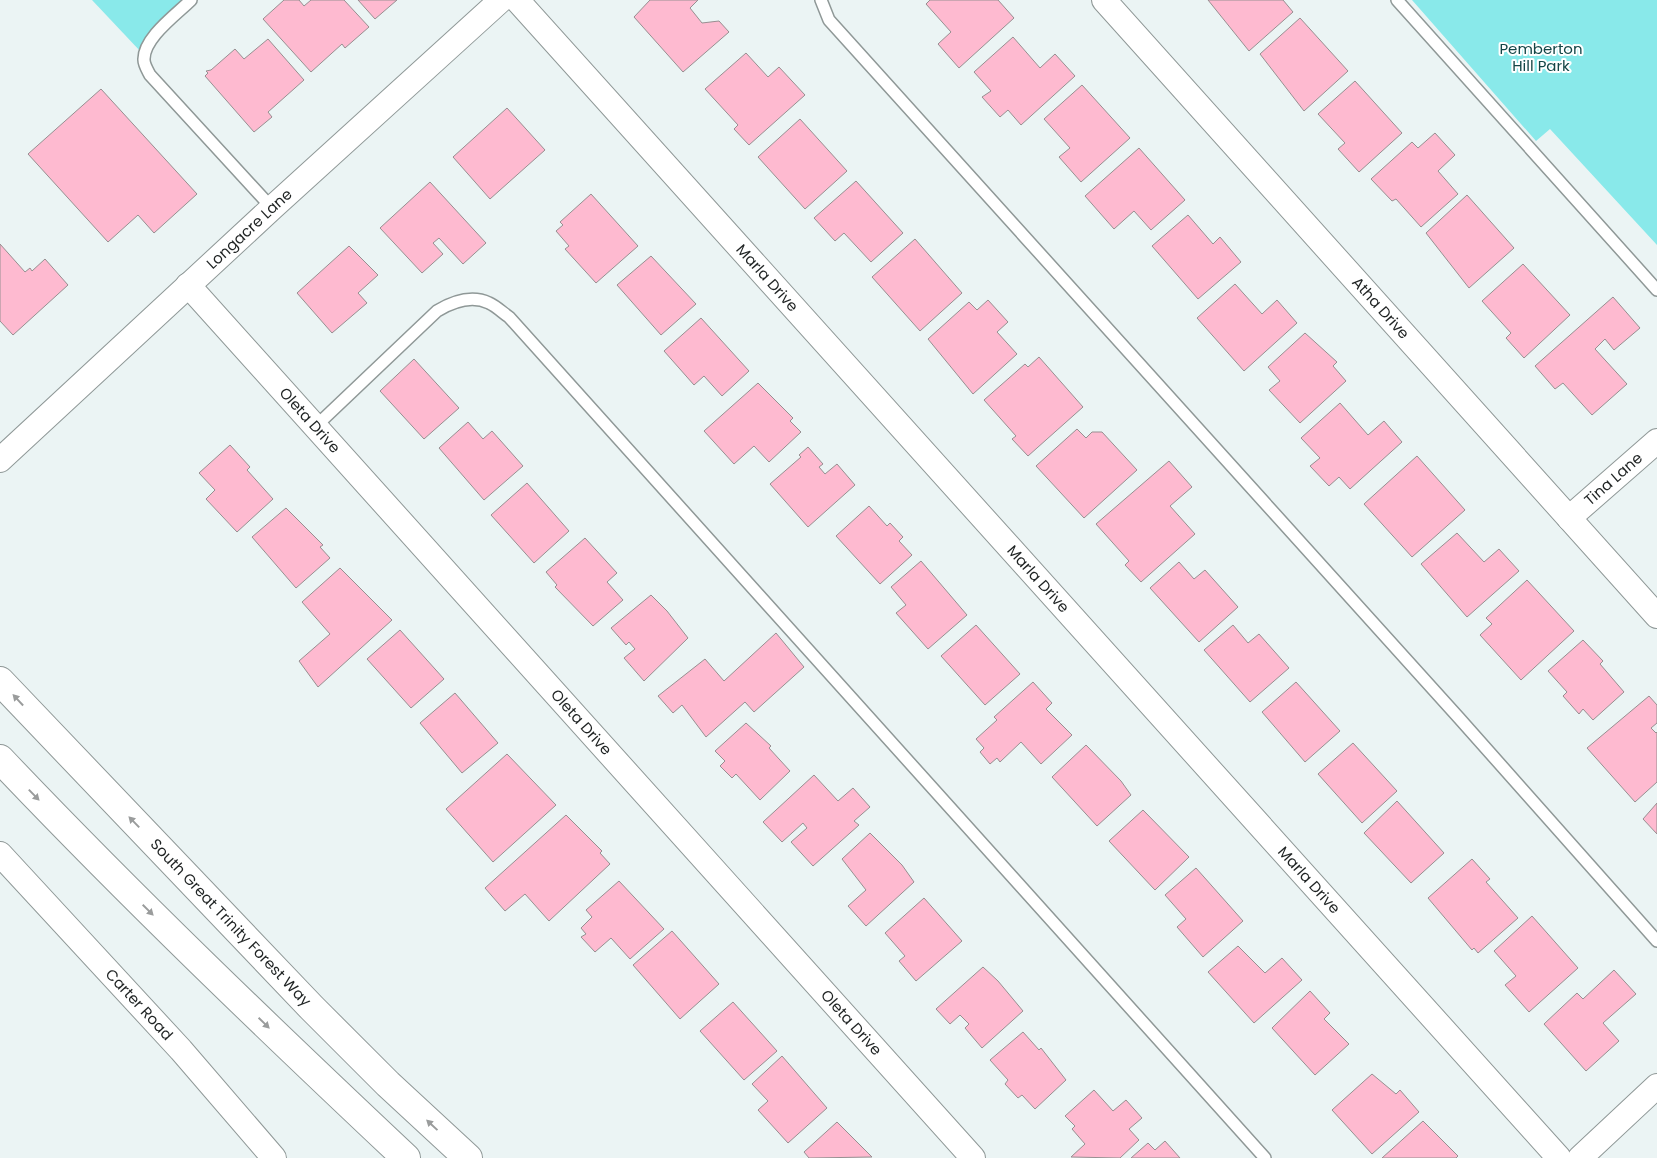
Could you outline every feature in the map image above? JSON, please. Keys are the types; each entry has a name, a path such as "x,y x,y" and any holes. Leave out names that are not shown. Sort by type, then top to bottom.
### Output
{"main road":[{"name":"South Great Trinity Forest Way","path":"0,681 312,1008 388,1084 468,1158"},
{"path":"0,759 54,816 183,944 406,1158"}],"street":[{"name":"Longacre Lane","path":"0,460 188,285 501,0"},
{"name":"Marla Drive","path":"517,0 1559,1158"},
{"name":"Atha Drive","path":"1104,0 1657,616"},
{"name":"Oleta Drive","path":"188,285 974,1158"},
{"name":"Tina Lane","path":"1569,518 1657,441"},
{"name":"Carter Road","path":"0,854 180,1050 274,1158"},
{"path":"1580,1158 1657,1086"}],"lane":[{"path":"192,0 154,35 147,47 144,61 150,74 272,208"},
{"path":"821,0 829,20 1459,718 1657,941"},
{"path":"1397,0 1657,290"},
{"path":"316,426 437,311 452,302 471,300 489,303 509,317 1265,1158"}],"green space":[{"path":"92,0 197,0 141,52"},
{"name":"Pemberton Hill Park","path":"1412,0 1657,0 1657,245 1550,129 1536,141"}],"building":[{"path":"284,0 299,0 304,6 311,0 344,0 369,27 345,48 342,44 311,72 263,19"},
{"path":"358,0 397,0 375,19"},
{"path":"650,0 698,0 690,8 702,23 719,21 729,32 683,72 634,17"},
{"path":"930,0 998,0 1014,18 959,68 938,44 951,32 926,4"},
{"path":"1208,0 1283,0 1293,12 1249,51"},
{"path":"1300,18 1348,71 1304,111 1260,54"},
{"path":"1013,37 1040,68 1055,54 1075,76 1021,125 1008,110 1000,117 982,97 991,91 974,72"},
{"path":"268,39 304,80 268,112 272,117 254,132 205,76 208,73 206,71 211,70 235,49 244,59"},
{"path":"746,53 768,77 779,67 805,95 749,145 734,129 738,125 705,89"},
{"path":"1355,81 1402,133 1359,172 1338,149 1345,143 1318,114"},
{"path":"1082,85 1130,138 1081,182 1059,157 1070,148 1044,119"},
{"path":"101,89 197,194 154,233 138,215 108,242 28,154"},
{"path":"507,108 545,150 490,199 453,157"},
{"path":"800,119 847,171 805,209 758,157"},
{"path":"1435,133 1455,155 1438,171 1458,194 1421,227 1396,199 1392,201 1371,179 1412,142 1418,148"},
{"path":"1139,148 1185,200 1151,230 1134,211 1114,229 1085,196"},
{"path":"856,181 903,233 871,262 844,233 835,241 814,218"},
{"path":"430,182 486,243 463,264 439,238 433,243 443,254 422,273 380,228"},
{"path":"591,194 638,246 596,283 565,249 569,246 556,231 563,225 560,222"},
{"path":"1467,195 1514,248 1469,288 1426,233"},
{"path":"1188,215 1213,244 1220,237 1241,262 1198,299 1152,246"},
{"path":"915,239 962,293 920,331 872,277"},
{"path":"0,244 25,272 30,268 32,271 45,259 68,285 13,335 0,321"},
{"path":"349,246 378,275 358,293 367,303 332,333 297,293"},
{"path":"651,256 696,304 661,335 617,285"},
{"path":"1523,264 1570,315 1524,358 1506,338 1511,333 1482,301"},
{"path":"1235,284 1262,314 1277,300 1297,323 1244,371 1197,318"},
{"path":"1613,297 1640,328 1614,350 1605,339 1595,349 1627,384 1592,415 1563,383 1555,389 1535,366"},
{"path":"988,300 1008,322 997,332 1017,354 973,394 928,339 969,302 977,310"},
{"path":"701,318 749,371 722,396 704,376 694,385 664,351"},
{"path":"1305,333 1337,362 1333,366 1346,381 1300,423 1269,390 1280,381 1268,367"},
{"path":"1039,357 1083,407 1028,456 1012,439 1016,436 984,400 1025,364 1028,367"},
{"path":"414,359 459,408 424,439 380,391"},
{"path":"758,383 793,418 790,421 801,432 769,462 754,446 734,464 704,431"},
{"path":"1340,403 1368,435 1384,421 1402,442 1350,489 1339,477 1329,486 1310,466 1320,458 1301,438"},
{"path":"468,422 483,439 492,431 523,466 484,500 439,448"},
{"path":"1077,429 1086,438 1092,432 1102,432 1137,470 1084,518 1036,466"},
{"path":"230,445 250,467 247,470 273,499 237,532 206,499 215,490 199,473"},
{"path":"808,447 823,464 819,467 825,474 837,464 855,485 808,527 770,484 801,457 799,455"},
{"path":"1417,456 1465,510 1412,557 1364,504"},
{"path":"1169,461 1192,487 1170,506 1195,534 1141,582 1125,565 1129,561 1096,524"},
{"path":"527,483 569,531 534,563 491,515"},
{"path":"869,506 887,526 890,523 903,537 899,541 912,555 880,584 836,536"},
{"path":"286,508 323,545 320,547 330,558 296,588 252,537"},
{"path":"1457,533 1484,562 1499,549 1519,571 1467,617 1421,564"},
{"path":"585,538 617,573 607,582 623,600 593,626 555,587 557,585 546,572"},
{"path":"921,561 967,615 928,649 896,613 906,605 891,587"},
{"path":"1179,562 1194,579 1205,570 1238,607 1199,642 1150,588"},
{"path":"340,568 392,620 318,687 299,661 330,634 302,602"},
{"path":"1527,580 1574,631 1521,680 1480,635 1492,624 1486,618"},
{"path":"651,595 667,611 688,638 644,681 624,658 635,649 629,642 626,645 611,628"},
{"path":"976,625 1020,674 985,705 941,656"},
{"path":"1233,625 1248,643 1259,634 1289,668 1250,702 1204,650"},
{"path":"400,630 444,679 411,708 367,659"},
{"path":"776,633 804,667 754,712 745,702 706,737 682,705 673,713 658,696 705,659 724,681"},
{"path":"1583,640 1603,661 1600,664 1624,692 1593,720 1583,709 1579,714 1563,696 1567,692 1548,671"},
{"path":"1033,682 1052,703 1046,709 1072,735 1041,764 1021,742 1000,762 997,758 990,764 980,752 984,748 976,739 997,720 994,717"},
{"path":"1296,682 1340,731 1305,762 1262,712"},
{"path":"455,693 498,743 462,773 420,723"},
{"path":"1649,696 1657,705 1657,723 1651,728 1657,732 1657,782 1635,802 1587,748"},
{"path":"746,723 771,746 769,748 790,771 760,800 736,774 732,778 720,766 725,761 715,751"},
{"path":"1353,743 1397,791 1362,823 1318,774"},
{"path":"1086,745 1121,781 1131,795 1097,826 1052,777"},
{"path":"507,754 556,805 493,862 446,809"},
{"path":"814,775 838,801 853,788 870,807 854,821 859,825 813,866 791,842 807,828 803,823 782,842 763,822"},
{"path":"1397,801 1444,853 1411,883 1364,833"},
{"path":"1657,803 1657,834 1643,819"},
{"path":"1143,810 1189,857 1155,890 1109,841"},
{"path":"566,815 602,851 600,853 610,864 549,921 525,894 505,911 485,888"},
{"path":"870,833 902,865 914,882 866,926 848,906 866,890 842,859"},
{"path":"1472,859 1490,879 1486,882 1518,918 1478,953 1474,948 1472,950 1428,898"},
{"path":"1196,868 1243,921 1203,957 1177,927 1186,919 1165,895"},
{"path":"619,881 664,929 630,959 611,938 595,952 581,937 586,934 581,928 592,917 586,910"},
{"path":"924,898 962,941 916,981 899,961 905,956 885,933"},
{"path":"1532,916 1578,968 1529,1012 1505,985 1516,976 1494,951"},
{"path":"672,931 719,984 680,1019 633,965"},
{"path":"1238,946 1265,973 1282,958 1302,980 1254,1023 1208,972"},
{"path":"983,967 998,981 1023,1011 982,1048 965,1028 969,1024 960,1015 950,1024 936,1009"},
{"path":"1614,970 1636,994 1603,1023 1619,1041 1586,1071 1544,1024 1577,993 1583,999"},
{"path":"1310,991 1330,1013 1324,1019 1349,1044 1315,1075 1272,1028"},
{"path":"733,1002 777,1051 744,1080 700,1031"},
{"path":"1023,1032 1039,1050 1041,1048 1066,1080 1035,1109 1022,1095 1018,1098 1005,1084 1008,1080 990,1060"},
{"path":"782,1056 827,1108 788,1143 758,1110 768,1101 752,1084"},
{"path":"1372,1074 1396,1094 1400,1090 1419,1112 1372,1154 1332,1110"},
{"path":"1094,1090 1113,1111 1126,1100 1142,1118 1129,1129 1139,1140 1120,1158 1071,1157 1085,1144 1072,1129 1075,1126 1065,1116"},
{"path":"1423,1121 1458,1156 1456,1158 1382,1158"},
{"path":"837,1122 872,1157 809,1158 804,1152"},
{"path":"1165,1141 1180,1158 1131,1158 1148,1143 1155,1150"}]}
